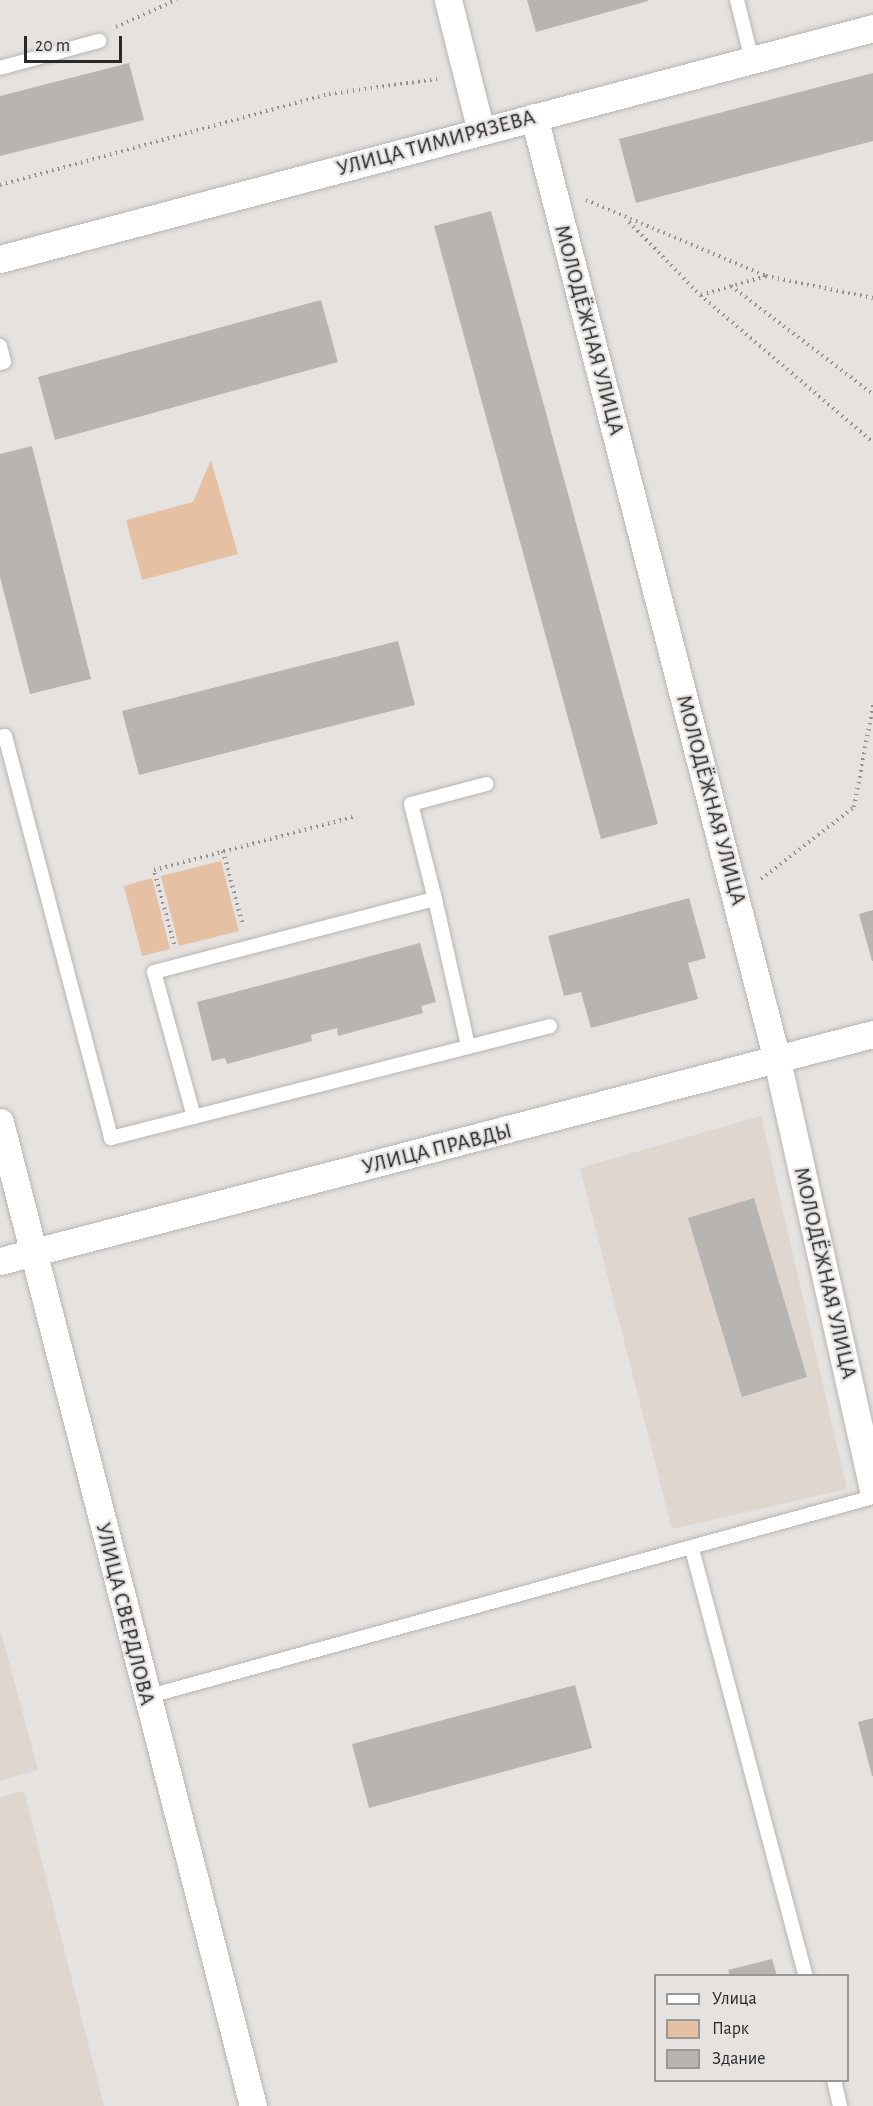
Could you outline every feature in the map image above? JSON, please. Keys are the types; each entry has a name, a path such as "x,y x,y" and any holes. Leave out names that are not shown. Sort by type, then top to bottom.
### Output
{"street":[{"path":"448,0 481,131"},
{"name":"УЛИЦА ТИМИРЯЗЕВА","path":"0,259 873,28"},
{"name":"МОЛОДЁЖНАЯ УЛИЦА","path":"534,117 777,1060 873,1488"},
{"name":"УЛИЦА ПРАВДЫ","path":"0,1261 873,1034"},
{"name":"УЛИЦА СВЕРДЛОВА","path":"0,1122 253,2106"}],"lane":[{"path":"737,0 752,60"},
{"path":"0,68 99,41"},
{"path":"0,346 4,362 0,363"},
{"path":"0,737 4,736 111,1138 550,1026"},
{"path":"468,1046 411,804 486,784"},
{"path":"194,1117 154,972 435,899"},
{"path":"146,1697 692,1549 873,1497"},
{"path":"692,1549 805,1974"},
{"path":"834,2082 840,2106"}],"path":[{"path":"99,41 122,23 176,0"},
{"path":"0,185 329,94 467,76"},
{"path":"551,183 626,219 766,276 873,298"},
{"path":"626,219 700,295 873,442"},
{"path":"700,295 766,276"},
{"path":"731,286 873,394"},
{"path":"736,897 854,807 873,705"},
{"path":"169,968 176,950 154,870 357,816"},
{"path":"223,851 249,948"}],"shaded area":[{"path":"761,1116 847,1489 672,1529 580,1168"},
{"path":"0,1628 38,1770 0,1781"},
{"path":"24,1791 104,2106 0,2106 0,1797"}],"green space":[{"path":"211,460 238,554 142,580 126,520 193,502"},
{"path":"221,861 239,931 179,946 161,876"},
{"path":"152,878 170,949 142,956 124,886"}],"building":[{"path":"527,0 648,0 648,1 536,32"},
{"path":"129,63 144,120 0,156 0,96"},
{"path":"873,73 873,141 636,203 619,139"},
{"path":"491,211 658,824 601,839 434,226"},
{"path":"321,300 338,362 55,440 38,377"},
{"path":"32,446 91,679 30,694 0,577 0,454"},
{"path":"398,641 415,705 139,775 122,711"},
{"path":"689,898 706,958 688,963 698,999 591,1028 581,992 564,996 548,936"},
{"path":"873,910 873,961 872,961 859,914"},
{"path":"420,943 436,1002 421,1006 423,1013 338,1036 337,1028 311,1035 312,1041 227,1064 225,1058 212,1061 197,1002"},
{"path":"754,1198 807,1377 742,1397 688,1218"},
{"path":"575,1685 592,1748 369,1808 352,1744"},
{"path":"873,1718 873,1776 872,1776 858,1722"},
{"path":"772,1959 776,1974 729,1974 728,1970"}]}
